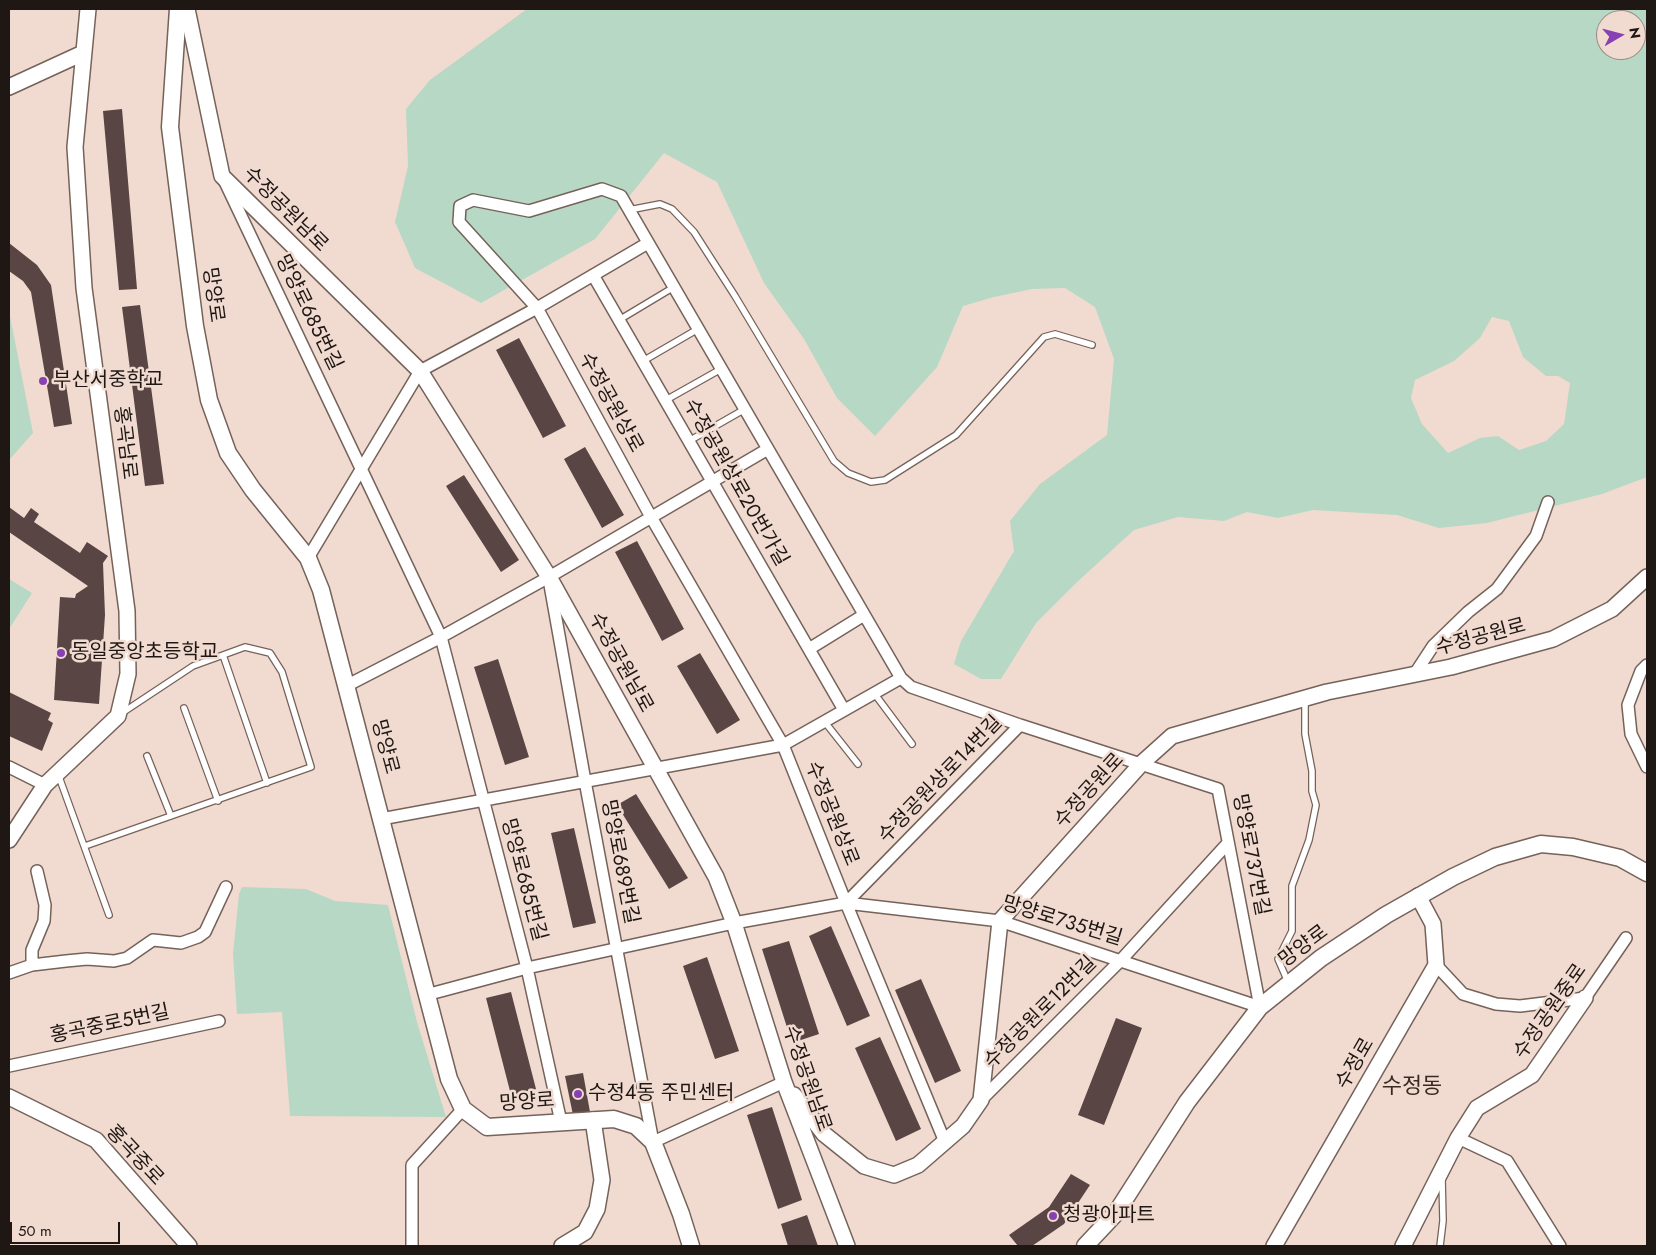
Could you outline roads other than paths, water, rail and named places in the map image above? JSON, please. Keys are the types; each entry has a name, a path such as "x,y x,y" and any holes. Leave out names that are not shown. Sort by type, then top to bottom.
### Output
{"main road":[{"name":"망양로","path":"178,9 170,127 195,326 209,400 228,454 253,490 308,558 320,590 449,1079 463,1109 487,1127 614,1119 636,1126 653,1142 681,1214 691,1246"},
{"name":"망양로","path":"1085,1246 1116,1213 1187,1102 1260,1007 1322,958 1418,896 1495,856 1541,844 1573,847 1620,858 1647,873"}],"street":[{"name":"홍곡남로","path":"88,9 76,147 84,288 127,611 128,674 118,716"},
{"name":"수정공원남로","path":"186,9 222,176 420,371 549,577 716,877 734,923 784,1082 847,1246"},
{"path":"9,87 84,53"},
{"name":"망양로685번길","path":"222,176 441,637 482,801 527,968 562,1122"},
{"name":"수정공원상로","path":"901,678 621,196 602,189 529,211 473,200 460,206 459,222 537,308 651,516 783,745 945,1142"},
{"path":"308,558 420,371 537,308 648,243"},
{"name":"수정공원상로20번가길","path":"593,275 844,710"},
{"path":"346,686 441,637 549,577 768,449"},
{"path":"1414,675 1433,646 1468,612 1497,589 1536,536 1548,502"},
{"name":"망양로689번길","path":"549,577 616,950 653,1142"},
{"name":"수정공원로","path":"1000,920 1142,763 1172,736 1304,699 1451,668 1553,639 1612,609 1647,577"},
{"path":"808,649 864,614"},
{"path":"1647,666 1641,671 1628,706 1631,734 1647,767"},
{"path":"656,768 783,745 901,678 911,686 1020,726 1142,763"},
{"path":"9,840 44,785 118,716"},
{"name":"수정공원상로14번길","path":"846,903 1020,726"},
{"name":"망양로737번길","path":"1142,763 1218,788 1260,1007"},
{"path":"9,767 44,785"},
{"name":"망양로689번길","path":"585,781 656,768"},
{"name":"망양로685번길","path":"482,801 585,781"},
{"path":"381,819 482,801"},
{"name":"수정공원로12번길","path":"981,1100 1120,960 1228,843"},
{"path":"32,965 32,950 44,921 45,905 37,871"},
{"path":"9,973 32,965 87,959 114,961 128,958 153,940 182,943 198,937 205,932 226,887"},
{"path":"1418,896 1433,924 1436,965 1463,994 1496,1004 1520,1006 1585,998"},
{"path":"734,923 846,903"},
{"name":"망양로735번길","path":"846,903 1000,920 1260,1007"},
{"path":"653,1142 784,1082 824,1134 864,1166 894,1175 918,1165 962,1126 981,1100 1000,920"},
{"name":"망양로689번길","path":"616,950 734,923"},
{"name":"수정공원중로","path":"1403,1246 1458,1138 1478,1108 1532,1075 1626,938"},
{"name":"망양로685번길","path":"527,968 616,950"},
{"name":"수정로","path":"1274,1246 1436,965"},
{"path":"426,995 527,968"},
{"name":"홍곡중로5번길","path":"9,1066 219,1021"},
{"name":"홍곡중로","path":"9,1097 96,1140 189,1246"},
{"path":"412,1246 412,1166 463,1109"},
{"path":"562,1246 585,1232 597,1209 602,1180 593,1120"},
{"path":"1458,1138 1507,1160 1560,1246"}],"lane":[{"path":"629,210 660,204 672,209 694,232 735,296 834,461 848,473 871,482 885,480 956,435 1044,336 1055,334 1092,345"},
{"path":"619,320 674,287"},
{"path":"643,361 698,329"},
{"path":"666,400 721,369"},
{"path":"688,441 745,409"},
{"path":"85,846 311,767 282,672 270,653 244,647 193,666 118,716"},
{"path":"224,654 267,783"},
{"path":"874,693 912,744"},
{"path":"1289,984 1278,959 1292,931 1292,886 1309,840 1316,805 1312,791 1312,771 1305,734 1304,699"},
{"path":"184,708 218,801"},
{"path":"824,721 858,764"},
{"path":"147,756 171,816"},
{"path":"57,772 109,915"},
{"path":"1440,1246 1443,1221 1442,1171"}],"place":[{"name":"부산서중학교","path":"43,381"},
{"name":"동일중앙초등학교","path":"61,653"},
{"name":"수정4동 주민센터","path":"578,1094"},
{"name":"청광아파트","path":"1053,1216"}],"district":[{"name":"수정동","path":"1412,1088"}]}
